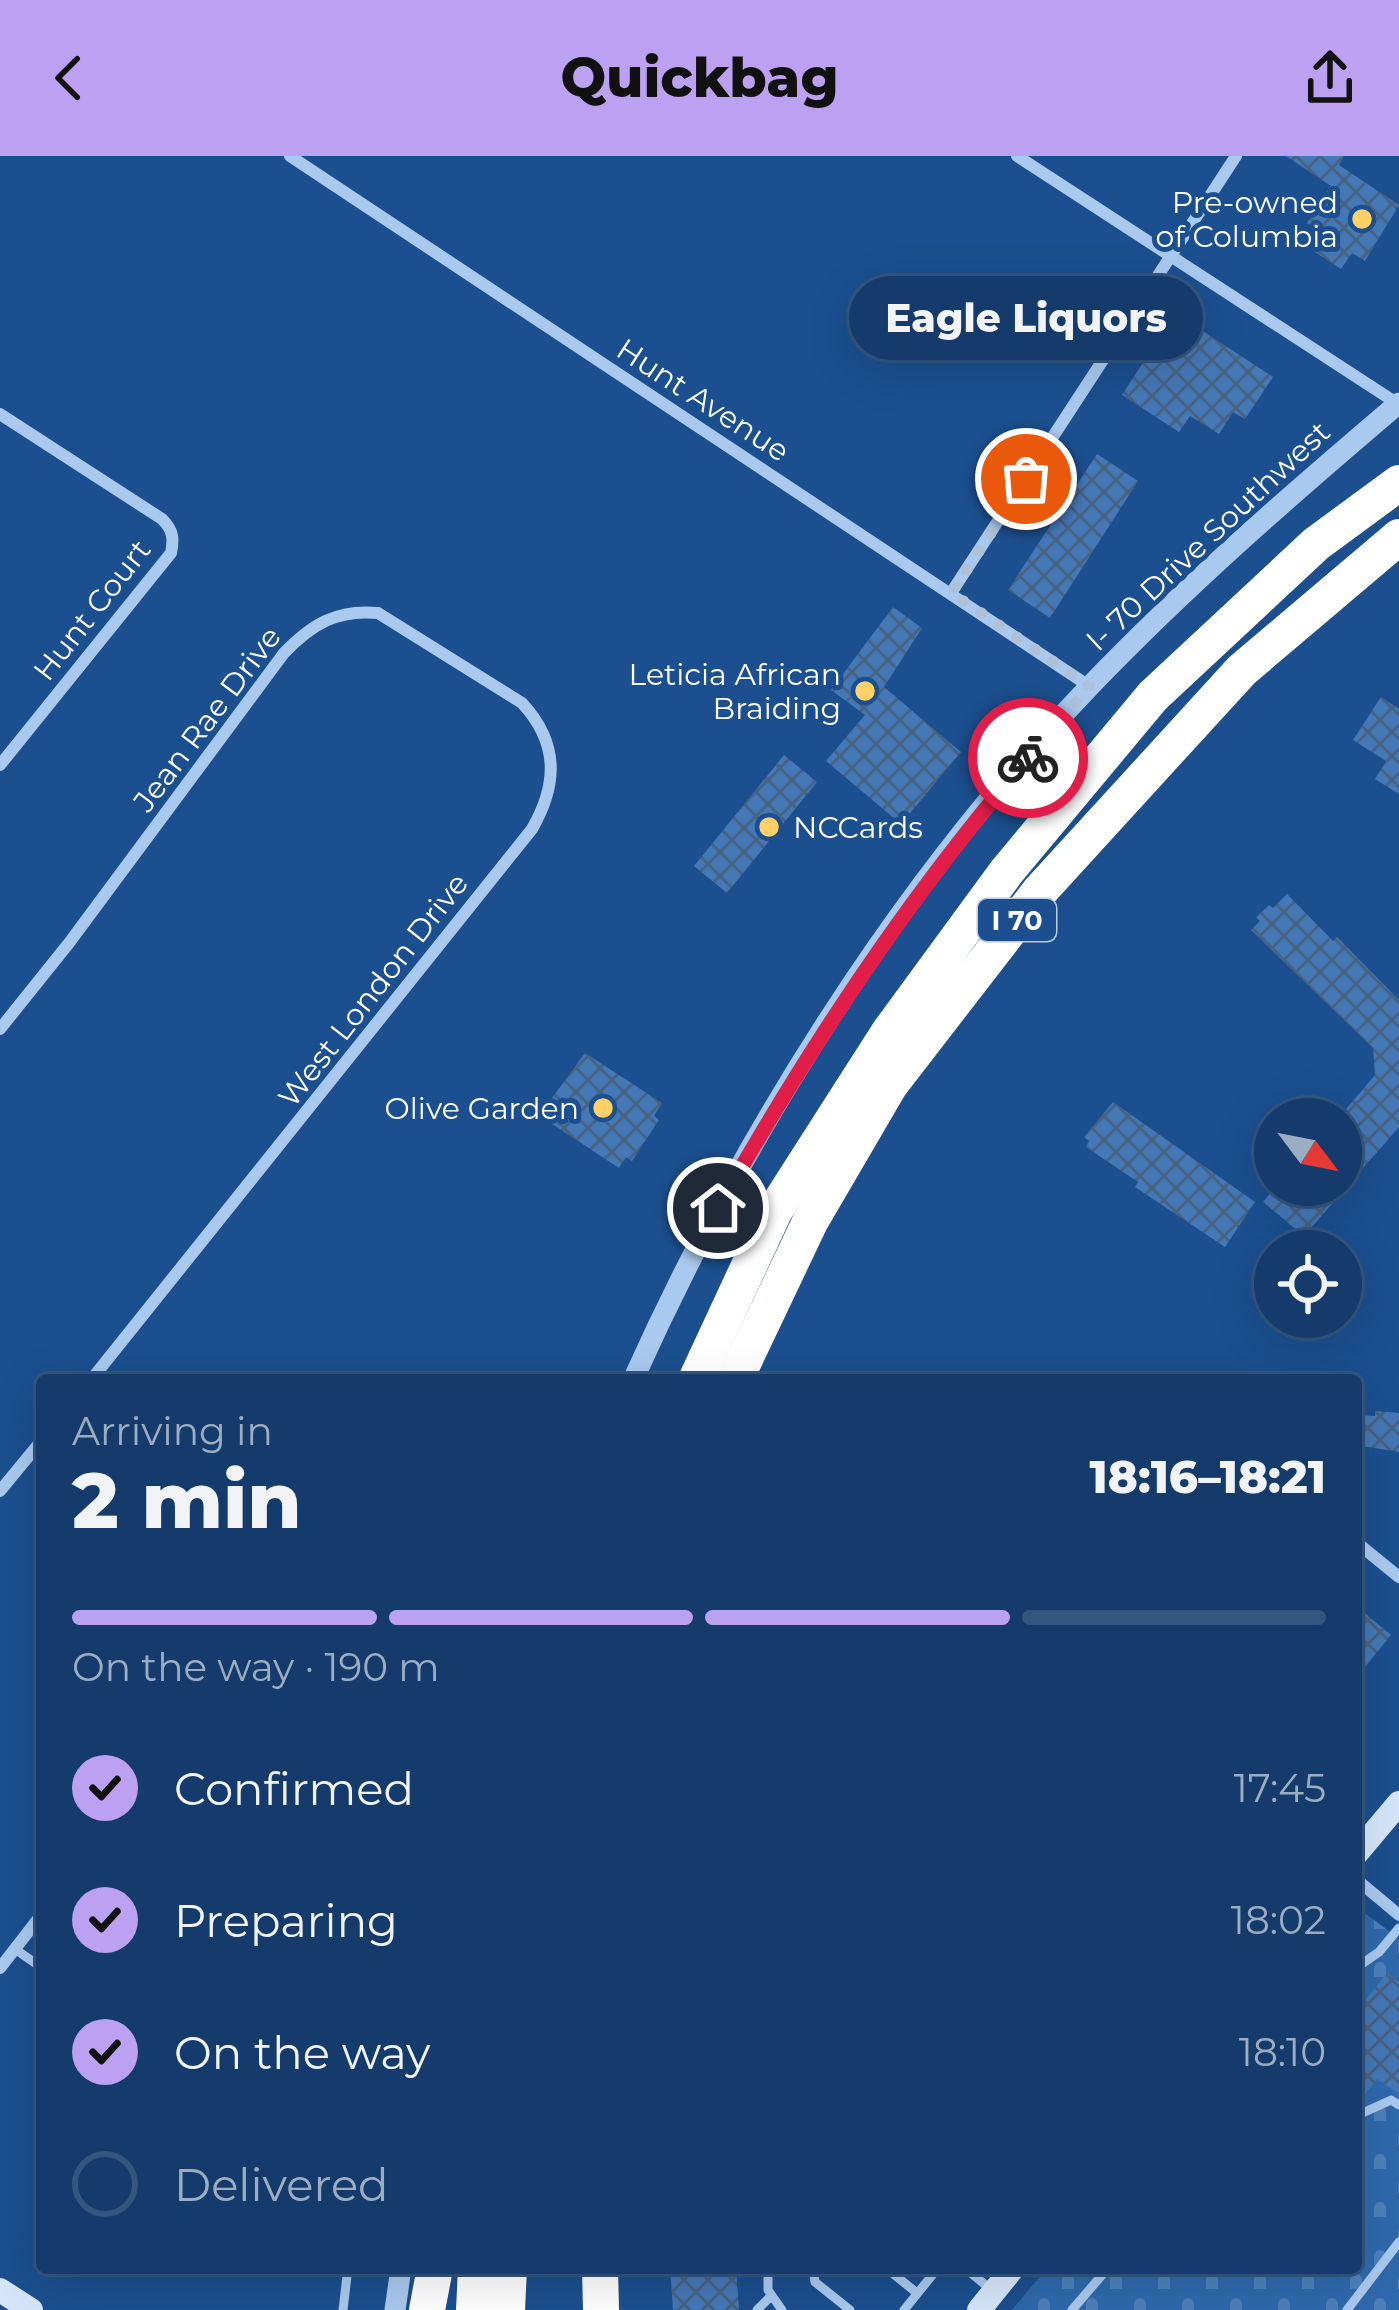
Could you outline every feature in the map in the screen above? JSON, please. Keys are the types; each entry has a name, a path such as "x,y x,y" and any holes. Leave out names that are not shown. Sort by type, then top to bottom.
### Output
{"highway":[{"name":"I 70","path":"699,1374 776,1210 889,1032 1007,871 1153,696 1316,544 1399,482"},
{"name":"I 70","path":"738,1374 810,1222 890,1085 1039,892 1243,670 1399,537"},
{"path":"427,2310 434,2274"},
{"path":"474,2310 476,2274"},
{"path":"507,2310 509,2274"},
{"path":"600,2274 601,2310"}],"main road":[{"path":"1362,1847 1399,1802"},
{"path":"986,2301 1008,2274"},
{"path":"0,2290 31,2310"}],"street":[{"name":"Hunt Avenue","path":"290,156 1089,686"},
{"path":"1018,156 1398,404"},
{"path":"951,593 1236,156"},
{"name":"I- 70 Drive Southwest","path":"636,1374 706,1228 787,1086 864,967 994,798 1089,686 1214,565 1398,404"},
{"name":"Hunt Court","path":"0,414 162,520 172,529 173,541 170,553 0,764"},
{"name":"Jean Rae Drive","path":"0,1029 284,653 306,630 329,617 353,611 378,613 414,632 522,703 547,738 553,760"},
{"name":"West London Drive","path":"96,1374 532,830 552,782 553,760"},
{"path":"0,1491 36,1447"},
{"path":"1362,1547 1399,1577"},
{"path":"1362,1885 1399,1916"},
{"path":"0,1968 36,1923"},
{"path":"395,2310 400,2274"}],"lane":[{"path":"1362,1964 1399,1928"},
{"path":"15,1949 36,1964"},
{"path":"1362,2111 1391,2100 1399,2105"},
{"path":"1347,2310 1399,2242"},
{"path":"769,2274 771,2296 782,2310"},
{"path":"814,2274 815,2282 850,2310"},
{"path":"893,2274 917,2294"},
{"path":"904,2310 933,2274"},
{"path":"969,2274 986,2301"},
{"path":"1072,2310 1103,2274"},
{"path":"343,2310 347,2276"},
{"path":"757,2310 771,2296"}],"green space":[{"path":"1362,1911 1399,1938 1399,2310 1012,2310 1042,2274 1362,2274"}],"building":[{"path":"1286,156 1344,156 1339,165 1399,205 1365,261 1352,253 1341,269 1301,243 1312,226 1307,223 1331,186"},
{"path":"1175,313 1273,377 1245,419 1233,412 1219,434 1190,416 1179,432 1122,395"},
{"path":"1097,454 1138,481 1050,618 1008,590"},
{"path":"893,607 922,628 884,687 961,752 901,824 826,761 865,715 831,690"},
{"path":"1381,697 1399,709 1399,794 1375,779 1386,761 1353,740"},
{"path":"784,755 817,782 727,893 694,866"},
{"path":"1287,894 1399,1000 1399,1127 1362,1169 1362,1098 1355,1098 1375,1075 1373,1048 1251,930 1260,921 1256,917 1269,905 1273,908"},
{"name":"Olive Garden","path":"585,1053 662,1103 654,1116 659,1120 632,1161 626,1157 619,1168 543,1118 547,1105"},
{"path":"1113,1102 1254,1204 1225,1247 1135,1187 1138,1182 1086,1147 1089,1141 1084,1137"},
{"path":"1268,1206 1330,1206 1309,1230 1297,1230"},
{"path":"1375,1411 1399,1413 1399,1452 1362,1446 1362,1415 1375,1416"},
{"path":"1362,1611 1391,1635 1362,1671"},
{"path":"1387,1973 1399,1982 1399,2094 1377,2079 1362,2098 1362,2004"},
{"path":"670,2274 736,2274 739,2310 673,2310"}],"way so far":[{"path":"1026,479 951,593 1089,686 1028,758"}],"place":[{"name":"Pre-owned of Columbia","path":"1362,219"},
{"name":"Eagle Liquors","path":"1026,479"},
{"name":"Leticia African Braiding","path":"865,691"},
{"name":"NCCards","path":"769,827"},
{"name":"Olive Garden","path":"603,1108"}],"route":[{"path":"718,1208 787,1086 864,967 1028,758"}]}
